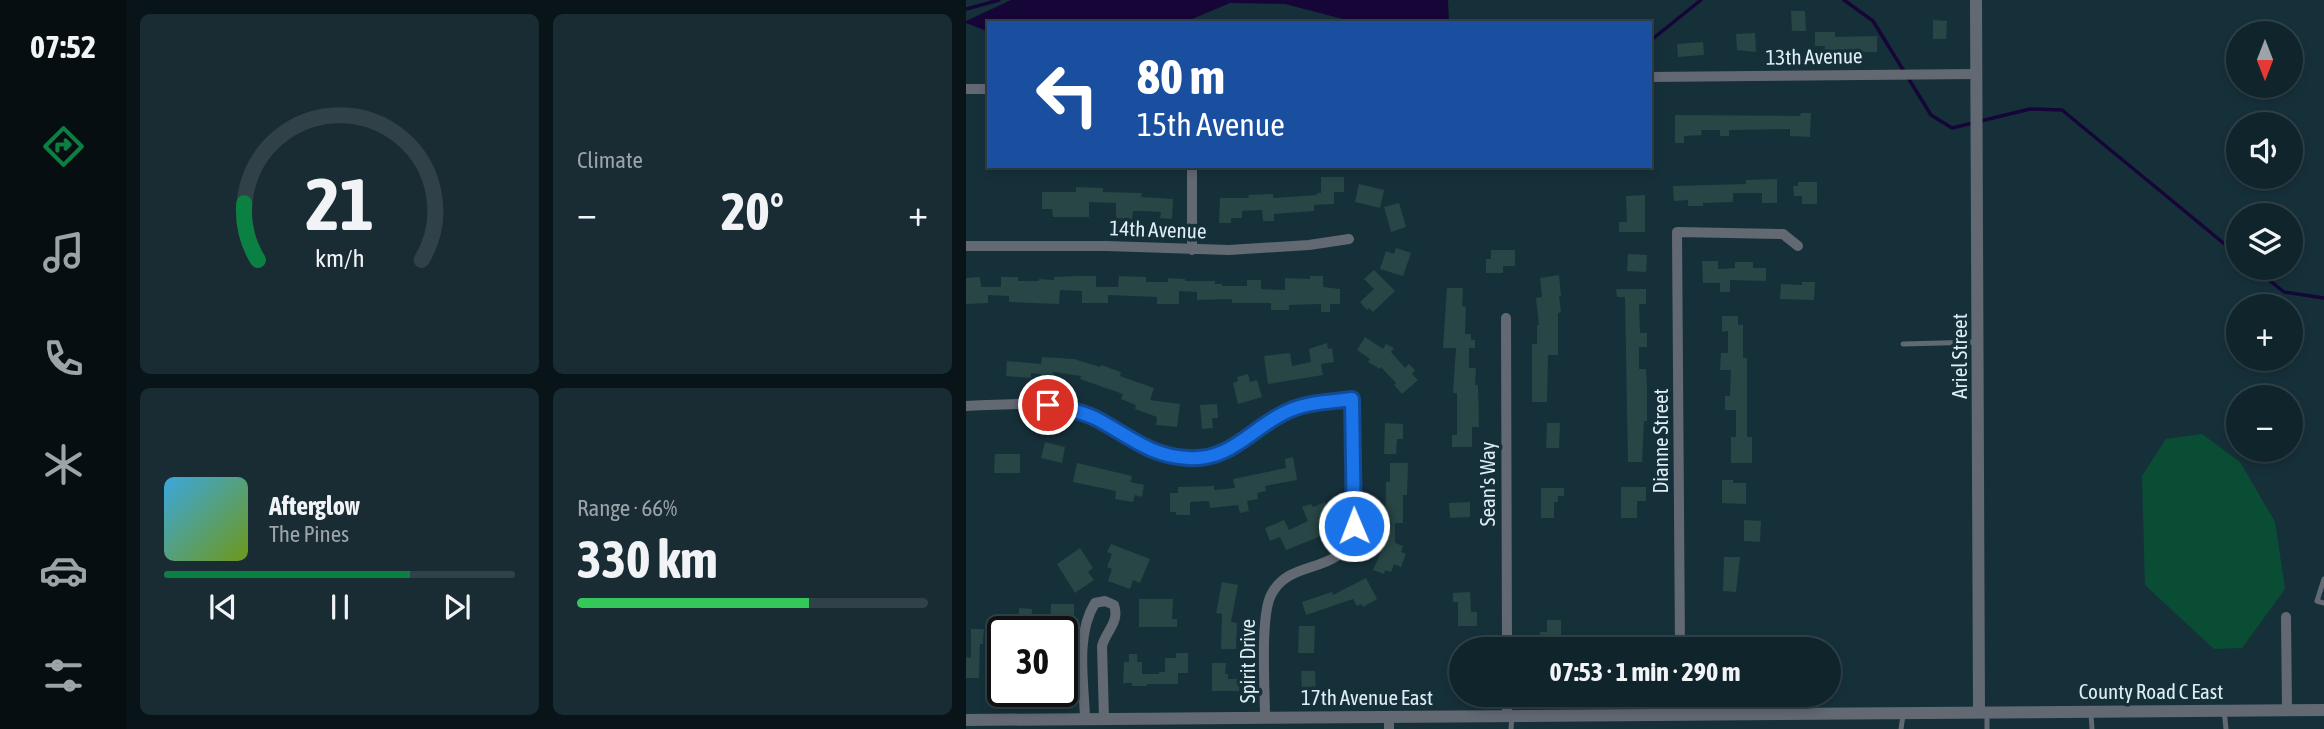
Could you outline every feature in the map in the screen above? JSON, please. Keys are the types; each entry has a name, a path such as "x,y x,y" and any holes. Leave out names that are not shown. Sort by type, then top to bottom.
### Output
{"street":[{"name":"Ariel Street","path":"1976,0 1983,711"},
{"name":"13th Avenue","path":"1652,77 1977,74"},
{"path":"966,89 987,89"},
{"path":"1192,168 1192,250"},
{"name":"Dianne Street","path":"1680,637 1677,232 1783,234 1798,246"},
{"name":"14th Avenue","path":"966,246 1106,246 1192,250 1269,248 1349,239"},
{"name":"Sean's Way","path":"1506,318 1507,637"},
{"name":"Spirit Drive","path":"966,406 1048,405 1067,408 1092,417 1154,452 1192,459 1235,447 1272,420 1299,407 1352,399 1353,533 1347,547 1336,558 1286,577 1271,594 1265,616 1265,718"},
{"path":"1084,719 1084,632 1088,614 1095,603 1105,601 1114,605 1117,614 1114,624 1104,636 1102,646 1104,719"},
{"path":"2286,617 2287,710"},
{"path":"1508,707 1509,715"},
{"path":"1681,707 1681,714"},
{"name":"County Road C East","path":"1983,711 2324,710"},
{"name":"17th Avenue East","path":"966,720 1265,718 1389,723 1509,715 1983,711"}],"lane":[{"path":"1903,344 1978,342"},
{"path":"2324,579 2316,601 2324,604"},
{"path":"2224,710 2226,729"},
{"path":"1983,711 1987,729"},
{"path":"2091,711 2091,729"},
{"path":"1902,729 1903,712"},
{"path":"1509,715 1511,729"}],"green space":[{"path":"2202,434 2226,452 2226,462 2240,462 2275,522 2285,589 2242,648 2214,649 2145,585 2142,476 2166,439"}],"shaded area":[{"path":"1011,0 1448,0 1449,21 1350,21 1285,4 1230,3 1188,21 987,21 987,31 966,21"}],"building":[{"path":"1791,11 1805,11 1806,31 1792,31"},
{"path":"1933,20 1947,21 1946,39 1933,39"},
{"path":"1815,32 1835,32 1835,37 1877,36 1877,52 1864,52 1864,56 1824,56 1825,46 1815,46"},
{"path":"1755,33 1756,52 1737,50 1736,34"},
{"path":"1703,42 1704,55 1678,57 1677,44"},
{"path":"1801,113 1811,113 1810,137 1790,136 1790,129 1729,130 1729,136 1720,136 1720,130 1701,130 1702,135 1684,136 1684,143 1675,143 1675,115 1800,116"},
{"path":"1321,177 1344,177 1344,192 1334,192 1334,204 1314,205 1314,211 1274,214 1274,221 1263,221 1262,210 1242,211 1242,218 1231,218 1231,223 1219,223 1220,198 1249,198 1248,195 1273,194 1273,198 1317,195 1321,193"},
{"path":"1777,179 1777,203 1762,203 1762,193 1733,193 1733,202 1703,203 1703,206 1688,206 1688,200 1674,201 1673,186 1746,184 1746,180"},
{"path":"1798,182 1817,182 1817,204 1802,204 1802,196 1794,196 1793,186 1798,186"},
{"path":"1359,184 1384,190 1380,208 1355,202"},
{"path":"1076,187 1103,188 1103,192 1142,193 1141,197 1173,199 1172,219 1160,218 1161,212 1141,211 1133,211 1132,219 1116,218 1116,203 1089,202 1089,217 1053,217 1052,209 1042,209 1042,192 1076,192"},
{"path":"1645,195 1645,232 1619,232 1619,222 1627,222 1626,196"},
{"path":"1399,203 1406,227 1391,232 1384,207"},
{"path":"1396,248 1411,253 1403,276 1380,269 1386,251 1394,254"},
{"path":"1491,250 1515,250 1515,266 1503,266 1503,273 1486,273 1486,259 1491,259"},
{"path":"1628,254 1647,255 1646,272 1627,271"},
{"path":"1702,261 1718,261 1718,269 1735,268 1735,262 1753,262 1753,268 1766,268 1766,281 1730,280 1730,292 1720,292 1720,283 1703,283"},
{"path":"1374,270 1395,291 1373,312 1360,302 1374,289 1364,279"},
{"path":"1559,275 1561,312 1558,313 1558,355 1548,355 1547,402 1532,402 1532,344 1537,344 1539,325 1536,298 1542,297 1540,278"},
{"path":"1096,276 1096,287 1118,287 1119,276 1146,277 1146,282 1168,282 1168,278 1215,281 1215,284 1222,286 1247,286 1247,280 1261,280 1261,289 1285,290 1285,278 1310,279 1310,276 1323,276 1323,287 1340,289 1340,304 1330,304 1330,312 1321,312 1321,304 1289,305 1289,310 1271,310 1271,303 1232,303 1232,299 1197,300 1197,292 1179,291 1179,304 1157,304 1157,297 1108,295 1108,303 1082,303 1082,291 1060,290 1059,304 1009,302 1009,296 988,295 988,303 966,304 966,278 980,277 981,287 1001,287 1001,277 1018,277 1018,281 1039,281 1054,280 1054,277"},
{"path":"1802,282 1815,282 1814,300 1780,299 1781,284 1802,285"},
{"path":"1447,288 1463,288 1462,306 1466,307 1465,334 1471,334 1471,340 1475,340 1475,348 1469,348 1469,368 1476,368 1479,427 1472,427 1472,447 1452,447 1452,435 1457,435 1457,393 1453,393 1456,348 1443,348"},
{"path":"1616,289 1646,289 1646,304 1639,304 1640,333 1647,333 1647,347 1639,347 1639,369 1646,369 1647,387 1647,421 1644,421 1642,462 1628,462 1625,297 1617,297"},
{"path":"1722,316 1738,316 1738,325 1743,325 1743,358 1747,358 1747,437 1752,437 1752,463 1731,463 1731,437 1736,437 1736,410 1725,410 1725,396 1730,396 1731,370 1720,370 1721,353 1728,353 1728,331 1722,332"},
{"path":"1365,337 1383,349 1386,344 1394,348 1391,352 1405,368 1409,364 1415,370 1412,374 1418,380 1402,394 1381,367 1380,369 1368,362 1370,359 1357,350"},
{"path":"1327,343 1328,349 1332,348 1334,362 1321,364 1323,375 1268,384 1264,356 1290,353 1292,366 1311,362 1309,349"},
{"path":"1042,357 1074,359 1100,367 1101,365 1121,372 1120,376 1154,388 1150,400 1180,404 1177,427 1156,425 1157,417 1135,409 1136,405 1121,399 1123,394 1080,379 1081,376 1053,372 1053,376 1031,373 1031,378 1006,376 1007,361 1041,364"},
{"path":"1248,374 1250,382 1257,380 1262,397 1238,404 1233,383 1238,381 1237,377"},
{"path":"1217,404 1218,418 1212,418 1213,428 1202,429 1200,405"},
{"path":"1385,423 1403,424 1403,439 1397,439 1396,454 1384,454"},
{"path":"1547,423 1560,423 1559,448 1546,448"},
{"path":"1045,442 1065,447 1062,463 1041,458"},
{"path":"995,454 1020,454 1020,473 994,473"},
{"path":"1293,457 1297,480 1265,486 1266,491 1257,493 1258,499 1247,501 1249,511 1240,513 1238,505 1210,508 1209,501 1190,502 1190,515 1170,512 1170,493 1178,493 1178,487 1214,486 1214,490 1235,488 1233,479 1286,468 1285,459"},
{"path":"1077,463 1132,476 1130,482 1144,485 1142,497 1135,495 1133,502 1115,499 1116,491 1073,482"},
{"path":"1390,463 1408,463 1407,495 1403,495 1403,523 1395,523 1395,543 1403,546 1401,552 1406,554 1401,567 1394,564 1391,572 1385,570 1384,574 1373,570 1390,531 1385,531 1386,482 1390,482"},
{"path":"1722,480 1746,483 1746,504 1722,503"},
{"path":"1621,487 1646,487 1646,501 1637,501 1637,518 1621,518"},
{"path":"1541,488 1564,488 1564,496 1558,496 1558,502 1554,502 1554,518 1541,518"},
{"path":"1325,502 1332,519 1322,523 1326,534 1286,550 1280,537 1270,541 1265,528 1284,520 1289,530 1308,521 1302,507 1311,504 1313,507"},
{"path":"1470,502 1470,517 1450,518 1449,503"},
{"path":"1744,520 1761,521 1760,542 1744,541"},
{"path":"1111,544 1150,559 1140,583 1133,580 1130,589 1108,581 1112,569 1107,567 1112,554 1107,552"},
{"path":"1080,548 1093,568 1088,572 1094,580 1075,593 1057,564"},
{"path":"1724,557 1740,557 1736,592 1723,591"},
{"path":"1366,578 1377,599 1363,607 1361,604 1357,606 1353,599 1306,615 1302,602 1332,592 1333,595"},
{"path":"1222,582 1238,585 1231,622 1237,623 1236,649 1221,649 1222,614 1216,613"},
{"path":"1470,592 1471,612 1477,612 1477,626 1458,626 1458,602 1453,602 1453,593"},
{"path":"1139,599 1173,599 1172,619 1177,619 1177,627 1139,627"},
{"path":"1051,604 1074,604 1074,616 1051,616"},
{"path":"1019,608 1032,609 1032,616 1019,616"},
{"path":"1547,620 1561,620 1561,637 1540,637 1540,632 1547,632"},
{"path":"1299,626 1315,626 1314,653 1298,653"},
{"path":"971,629 984,629 983,644 980,644 979,678 966,678 966,657 971,658"},
{"path":"1176,653 1188,653 1188,673 1178,673 1178,684 1132,686 1132,683 1123,683 1124,662 1129,662 1129,654 1137,654 1137,662 1142,662 1142,674 1159,674 1165,672 1165,658 1176,658"},
{"path":"1212,663 1226,663 1225,674 1228,674 1228,679 1240,679 1239,691 1212,691"},
{"path":"1301,671 1315,671 1316,690 1302,690"}],"waterway":[{"path":"966,9 999,0"},
{"path":"1652,39 1701,0"},
{"path":"1844,0 1873,21 1931,115 1952,128 2030,109 2062,110 2226,245"},
{"path":"2269,280 2284,292 2324,298"}],"route":[{"path":"1048,405 1078,411 1092,417 1154,452 1192,459 1235,447 1285,412 1314,403 1352,399 1354,526"}]}
